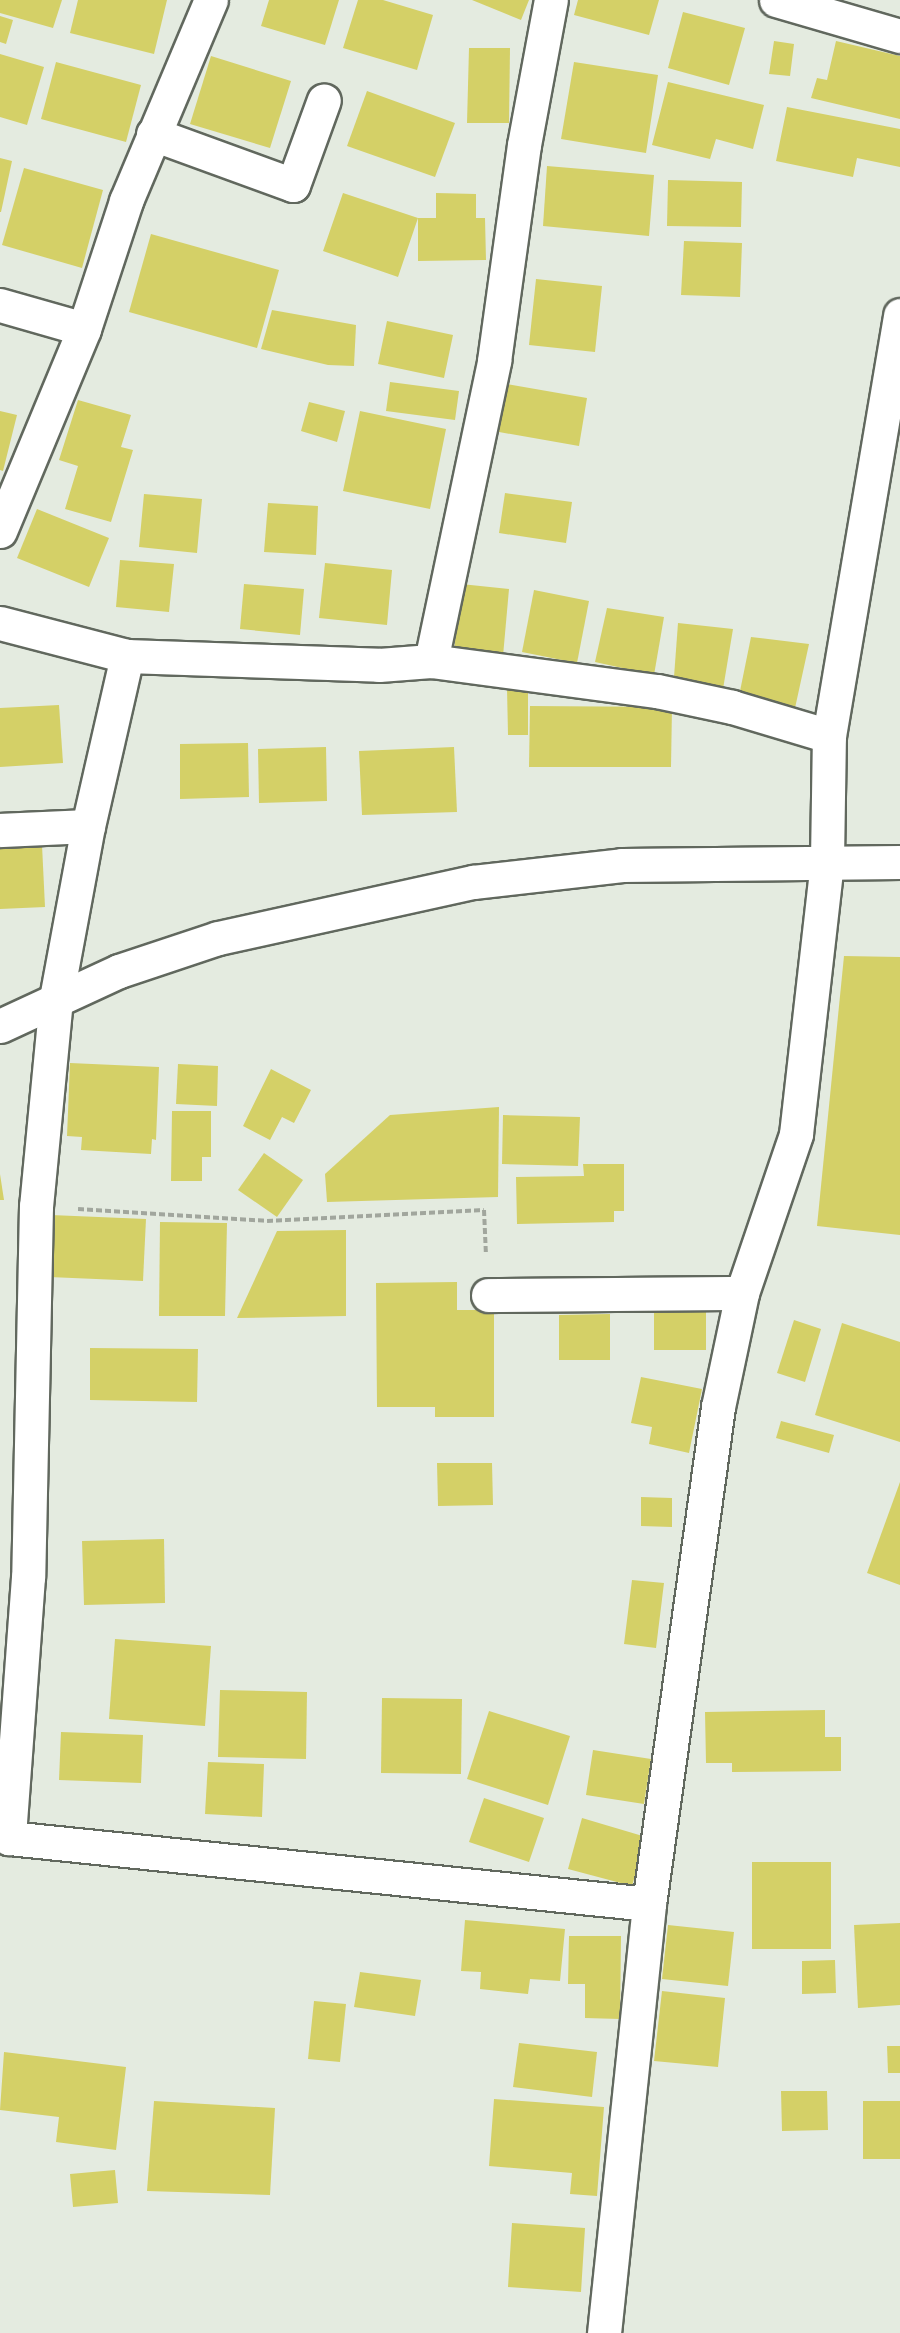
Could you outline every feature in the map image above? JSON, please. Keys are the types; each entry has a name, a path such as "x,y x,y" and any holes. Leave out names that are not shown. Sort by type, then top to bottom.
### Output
{"street":[{"path":"0,531 84,329 126,201 210,0"},
{"path":"431,661 494,361 524,145 551,0"},
{"path":"776,0 900,36"},
{"path":"153,134 292,185 324,100"},
{"path":"0,305 84,329"},
{"path":"604,2333 649,1904 718,1407 742,1293 796,1134 826,860 829,736 900,315"},
{"path":"0,623 127,656 379,665 431,661 657,691 732,707 829,736"},
{"path":"127,656 88,826 56,999 36,1206 14,1577 9,1838 649,1904"},
{"path":"0,830 88,826"},
{"path":"0,1026 119,971 218,938 472,882 622,865 826,860 900,862"},
{"path":"488,1295 742,1293"}],"path":[{"path":"36,1206 267,1221 484,1210 488,1295"}],"building":[{"path":"0,0 62,0 53,28 0,13"},
{"path":"78,0 167,0 154,54 70,33"},
{"path":"269,0 339,0 325,45 261,26"},
{"path":"358,0 383,0 433,15 417,70 343,48"},
{"path":"472,0 529,0 521,20"},
{"path":"578,0 659,0 649,35 574,15"},
{"path":"683,12 745,28 729,85 668,68"},
{"path":"0,16 13,20 6,44 0,42"},
{"path":"774,41 794,44 790,76 769,74"},
{"path":"836,41 900,56 900,119 811,98 817,78 827,80"},
{"path":"469,48 510,48 509,123 467,123"},
{"path":"0,54 44,67 27,125 0,117"},
{"path":"211,56 291,81 270,148 190,124"},
{"path":"56,62 141,85 126,142 41,119"},
{"path":"574,62 658,75 646,153 561,139"},
{"path":"668,82 764,105 753,149 716,139 710,159 652,145"},
{"path":"367,91 455,123 435,177 347,146"},
{"path":"787,107 900,129 900,167 857,158 853,177 776,161"},
{"path":"0,158 12,161 1,212 0,212"},
{"path":"547,166 654,175 649,236 543,226"},
{"path":"24,168 103,190 82,268 2,245"},
{"path":"668,180 742,182 741,227 667,226"},
{"path":"343,193 418,218 398,277 323,251"},
{"path":"436,193 476,194 476,218 485,218 486,260 418,261 418,218 436,218"},
{"path":"151,234 279,270 257,348 129,312"},
{"path":"684,241 742,243 740,297 681,295"},
{"path":"536,279 602,286 595,352 529,345"},
{"path":"272,310 356,325 354,366 328,365 261,349"},
{"path":"387,321 453,335 444,378 378,364"},
{"path":"390,382 459,391 455,420 386,411"},
{"path":"507,384 587,398 579,446 499,432"},
{"path":"78,400 131,415 121,447 133,450 111,522 65,509 78,466 59,460"},
{"path":"309,402 345,411 337,442 301,431"},
{"path":"0,411 17,415 3,471 0,470"},
{"path":"360,411 446,429 430,509 343,491"},
{"path":"505,493 572,502 566,543 499,533"},
{"path":"144,494 202,499 197,553 139,547"},
{"path":"268,503 318,506 316,555 264,552"},
{"path":"37,509 109,538 89,587 17,558"},
{"path":"120,560 174,564 169,612 116,607"},
{"path":"325,563 392,570 387,625 319,618"},
{"path":"244,584 304,589 300,635 240,629"},
{"path":"461,584 509,589 503,656 454,651"},
{"path":"534,590 589,601 577,663 522,652"},
{"path":"607,608 664,617 654,675 595,662"},
{"path":"678,623 733,629 723,689 674,677"},
{"path":"751,637 809,644 795,708 739,696"},
{"path":"507,688 528,688 528,735 508,735"},
{"path":"59,705 63,763 0,767 0,708"},
{"path":"530,706 672,707 671,767 529,767"},
{"path":"248,743 249,797 180,799 180,744"},
{"path":"326,747 327,801 259,803 258,749"},
{"path":"454,747 457,812 362,815 359,751"},
{"path":"42,845 45,907 0,909 0,846"},
{"path":"844,956 900,957 900,1235 817,1226"},
{"path":"70,1063 159,1067 156,1140 152,1139 151,1154 81,1150 82,1137 67,1136"},
{"path":"178,1064 218,1066 217,1106 176,1104"},
{"path":"271,1069 311,1090 294,1123 282,1117 270,1140 243,1126"},
{"path":"499,1107 498,1197 327,1202 325,1174 390,1115"},
{"path":"172,1111 211,1111 211,1157 202,1157 202,1181 171,1181"},
{"path":"503,1115 580,1117 578,1166 502,1164"},
{"path":"264,1153 303,1180 277,1217 238,1190"},
{"path":"583,1164 624,1164 624,1211 614,1211 614,1222 517,1224 516,1177 584,1176"},
{"path":"0,1174 4,1200 0,1200"},
{"path":"51,1215 146,1219 143,1281 49,1277"},
{"path":"160,1222 227,1223 225,1316 159,1316"},
{"path":"346,1230 346,1316 237,1318 277,1231"},
{"path":"457,1282 457,1310 494,1310 494,1417 435,1417 435,1407 377,1407 376,1283"},
{"path":"654,1304 706,1304 706,1350 654,1350"},
{"path":"610,1314 610,1360 559,1360 559,1315"},
{"path":"794,1320 821,1329 805,1382 777,1373"},
{"path":"842,1323 900,1342 900,1442 815,1415"},
{"path":"90,1348 198,1349 197,1402 90,1400"},
{"path":"641,1377 702,1389 689,1453 649,1444 652,1427 631,1423"},
{"path":"781,1421 834,1435 829,1453 776,1438"},
{"path":"437,1463 492,1463 493,1505 438,1506"},
{"path":"900,1482 900,1585 867,1573"},
{"path":"641,1497 672,1498 672,1527 641,1526"},
{"path":"164,1539 165,1603 84,1605 82,1541"},
{"path":"632,1580 664,1583 656,1648 624,1644"},
{"path":"115,1639 211,1646 205,1726 109,1719"},
{"path":"220,1690 307,1692 306,1759 218,1757"},
{"path":"382,1698 462,1699 461,1774 381,1773"},
{"path":"825,1710 825,1737 841,1737 841,1771 732,1772 732,1763 706,1763 705,1712"},
{"path":"489,1711 570,1736 548,1805 467,1779"},
{"path":"61,1732 143,1735 141,1783 59,1780"},
{"path":"593,1750 651,1759 644,1804 586,1795"},
{"path":"208,1762 264,1764 262,1817 205,1814"},
{"path":"484,1798 544,1818 529,1862 469,1842"},
{"path":"582,1818 646,1837 632,1886 568,1869"},
{"path":"752,1862 831,1862 831,1949 752,1949"},
{"path":"465,1920 565,1929 560,1981 530,1979 528,1994 480,1989 481,1972 461,1971"},
{"path":"900,1923 900,2005 858,2008 854,1925"},
{"path":"668,1925 734,1932 728,1986 662,1979"},
{"path":"569,1936 621,1936 620,2019 585,2018 585,1984 568,1984"},
{"path":"835,1960 836,1993 802,1994 802,1961"},
{"path":"360,1972 421,1980 415,2016 354,2007"},
{"path":"662,1991 725,1998 718,2067 654,2061"},
{"path":"314,2001 346,2004 340,2062 308,2059"},
{"path":"519,2043 597,2052 592,2097 513,2087"},
{"path":"887,2046 900,2046 900,2073 888,2073"},
{"path":"4,2052 126,2067 116,2150 56,2142 59,2117 0,2110"},
{"path":"781,2091 827,2091 828,2130 782,2131"},
{"path":"494,2099 604,2107 597,2196 570,2194 572,2173 489,2166"},
{"path":"154,2101 275,2108 270,2195 147,2191"},
{"path":"863,2101 900,2101 900,2159 863,2159"},
{"path":"115,2170 118,2203 73,2207 70,2174"},
{"path":"512,2223 585,2228 581,2292 508,2287"}]}
